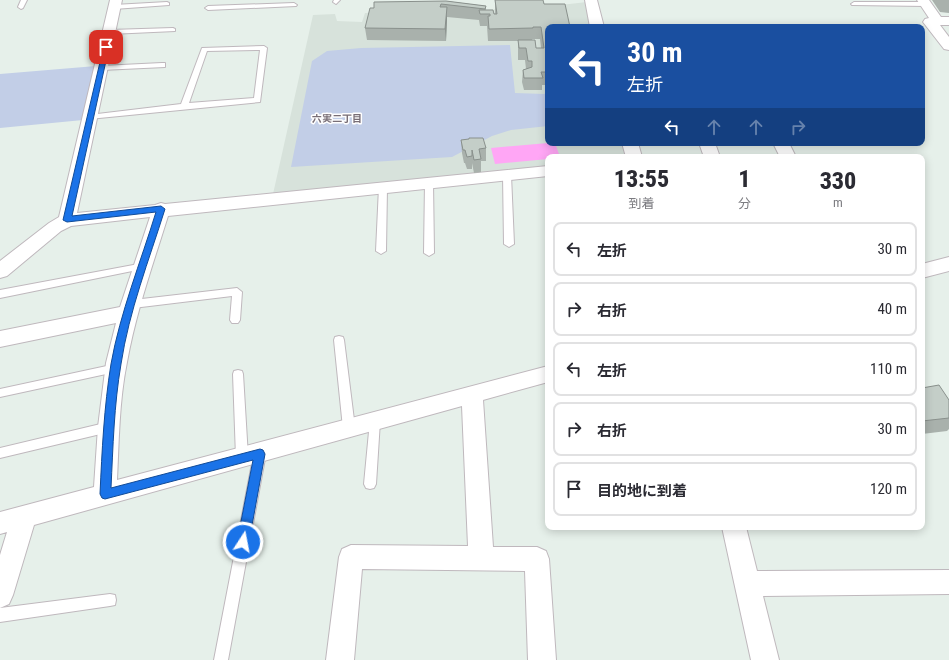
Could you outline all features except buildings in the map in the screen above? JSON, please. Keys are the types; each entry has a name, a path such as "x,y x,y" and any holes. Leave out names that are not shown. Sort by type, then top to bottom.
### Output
{"street":[{"path":"590,0 596,24"},
{"path":"925,2 943,21"},
{"path":"67,220 89,117 110,32 115,3"},
{"path":"943,21 930,22 949,46"},
{"path":"0,271 55,227 67,220 161,209 545,171"},
{"path":"105,494 109,427 116,368 130,308 161,209"},
{"path":"925,270 949,264"},
{"path":"0,339 130,308"},
{"path":"0,523 545,375"},
{"path":"472,395 481,558"},
{"path":"0,595 24,517"},
{"path":"735,530 765,660"},
{"path":"340,660 351,557 537,559 542,660"},
{"path":"747,584 949,582"}],"lane":[{"path":"854,4 925,2"},
{"path":"115,3 167,4"},
{"path":"208,8 259,3 294,5"},
{"path":"110,32 173,30"},
{"path":"89,117 184,106 257,100 264,48 204,49 184,106"},
{"path":"101,68 162,65"},
{"path":"507,175 509,244"},
{"path":"429,182 429,253"},
{"path":"381,251 382,187"},
{"path":"0,294 144,266"},
{"path":"130,308 237,292 235,320"},
{"path":"339,340 349,428"},
{"path":"0,393 116,368"},
{"path":"221,660 251,455 238,374"},
{"path":"370,484 375,421"},
{"path":"0,453 109,427"},
{"path":"0,615 110,600"}],"shaded area":[{"path":"587,2 592,24 545,24 545,146 623,146 625,154 545,154 545,168 273,194 313,15 335,14 337,21 362,22 365,13 534,8"},
{"path":"510,45 515,93 545,94 545,126 511,130 492,136 452,157 291,167 312,61 327,51 361,48"},
{"path":"96,66 83,120 0,128 0,74"},
{"path":"545,143 545,146 556,146 559,154 545,154 545,159 495,164 491,148"}],"district":[{"name":"六実二丁目","path":"337,118"}],"route":[{"path":"106,47 67,220 161,209 133,304 128,313 116,363 109,427 105,494 242,457 260,454 243,542"}]}
